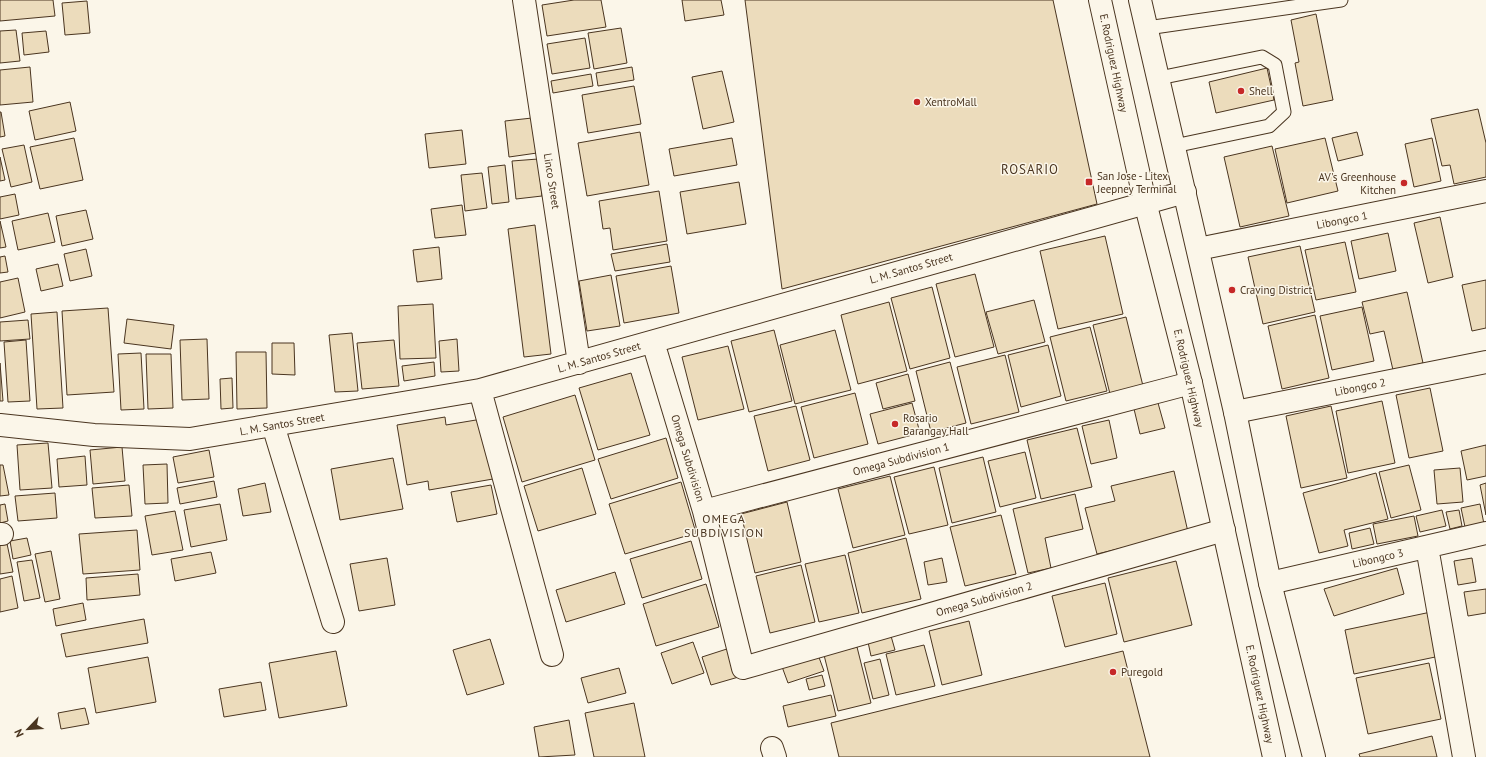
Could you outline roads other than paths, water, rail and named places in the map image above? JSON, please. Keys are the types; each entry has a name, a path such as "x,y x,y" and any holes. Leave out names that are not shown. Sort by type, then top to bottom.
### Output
{"street":[{"name":"Linco Street","path":"524,0 579,363"},
{"name":"E. Rodriguez Highway","path":"1100,0 1145,202 1191,383 1274,757"},
{"path":"1140,0 1235,412 1270,584 1314,757"},
{"name":"Libongco 1","path":"1198,249 1486,191"},
{"name":"L. M. Santos Street","path":"0,425 94,435 190,439 480,390 1185,192"},
{"name":"Omega Subdivision","path":"653,342 704,510 743,668"},
{"name":"Libongco 2","path":"1235,412 1486,362"},
{"name":"Omega Subdivision 1","path":"704,510 1191,383"},
{"path":"480,390 552,655"},
{"path":"273,425 333,622"},
{"name":"Omega Subdivision 2","path":"743,668 1224,530"},
{"name":"Libongco 3","path":"1270,584 1486,533"},
{"path":"1427,547 1464,757"}],"lane":[{"path":"1147,28 1341,0"},
{"path":"1159,78 1262,57 1274,65 1284,112 1269,126 1174,146"}],"place":[{"name":"Shell","path":"1241,91"},
{"name":"XentroMall","path":"917,102"},
{"name":"San Jose - Litex Jeepney Terminal","path":"1089,182"},
{"name":"AV's Greenhouse Kitchen","path":"1404,183"},
{"name":"Craving District","path":"1232,290"},
{"name":"Rosario Barangay Hall","path":"895,424"},
{"name":"Puregold","path":"1113,672"}],"district":[{"name":"ROSARIO","path":"1030,169"},
{"name":"OMEGA SUBDIVISION","path":"724,525"}]}
